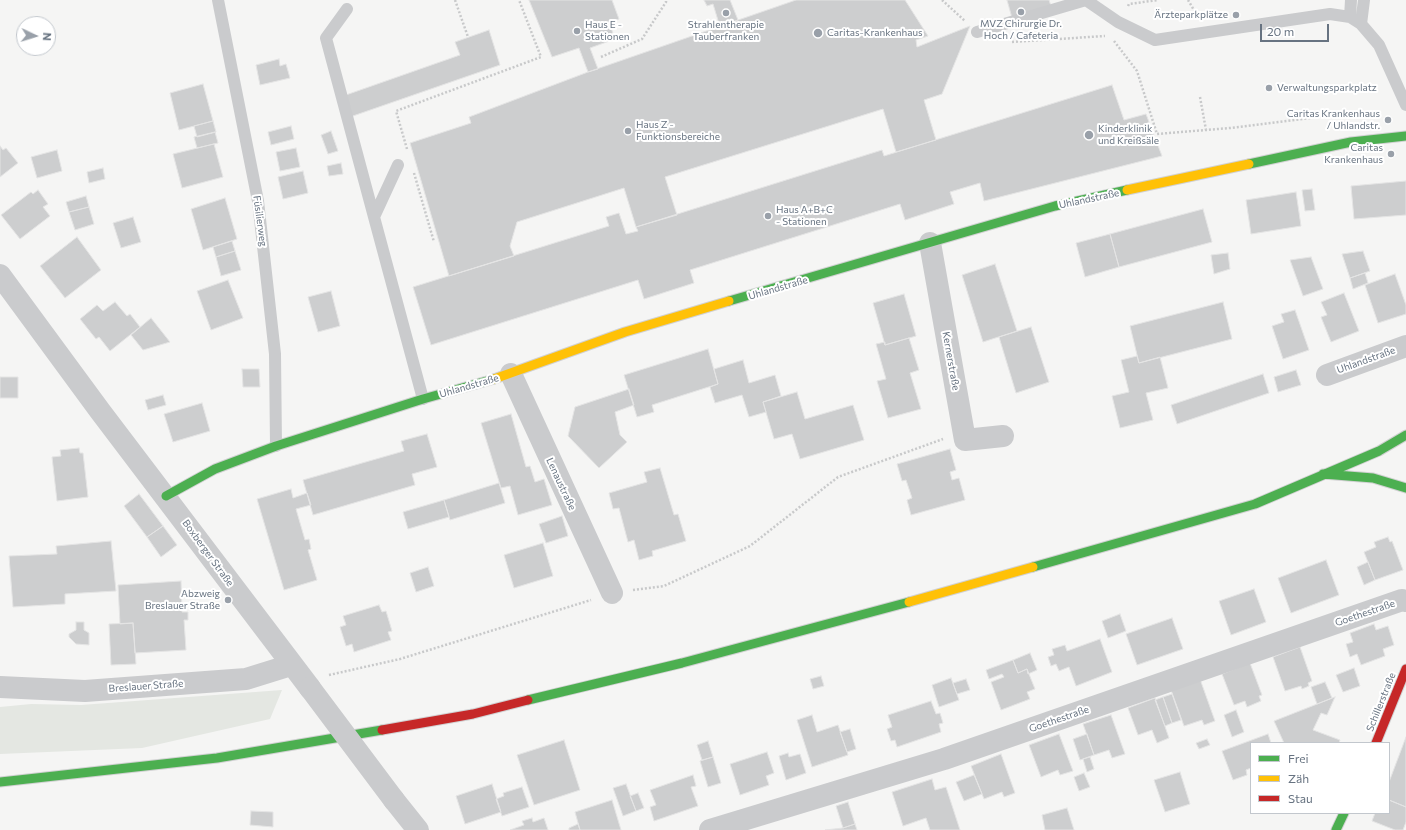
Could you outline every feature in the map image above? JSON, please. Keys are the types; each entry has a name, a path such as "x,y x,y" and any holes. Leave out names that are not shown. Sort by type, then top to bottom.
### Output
{"street":[{"name":"Uhlandstraße","path":"166,496 216,469 276,446 423,399 511,374 625,332 1055,206 1351,142 1406,136"},
{"name":"Kernerstraße","path":"930,243 964,431"},
{"name":"Boxberger Straße","path":"0,275 100,411 166,496 301,678 418,830"},
{"name":"Uhlandstraße","path":"1327,375 1406,346"},
{"name":"Lenaustraße","path":"511,374 612,593"},
{"path":"964,431 965,440 1003,436"},
{"path":"0,782 217,758 473,714 682,663 1148,536 1255,504 1379,451 1406,435"},
{"path":"1323,474 1374,478 1406,488"},
{"name":"Goethestraße","path":"710,830 944,759 1402,600 1406,601"},
{"name":"Schillerstraße","path":"1376,742 1406,669"},
{"name":"Breslauer Straße","path":"0,687 85,690 246,679 301,678"},
{"path":"1336,830 1344,814"}],"lane":[{"name":"Füsilierweg","path":"218,0 258,201 275,354 276,446"},
{"path":"977,32 1086,0 1118,22 1156,40 1330,14 1350,17 1361,24 1379,45 1406,106"},
{"path":"1350,17 1351,0"},
{"path":"1361,24 1364,0"},
{"path":"346,9 326,38 423,399"},
{"path":"374,217 398,165"}],"path":[{"path":"455,0 468,37"},
{"path":"409,155 396,111 541,57 519,0"},
{"path":"601,57 642,39 666,0"},
{"path":"1110,35 1137,71 1157,134 1206,130 1351,113 1377,115 1391,138"},
{"path":"1200,97 1206,130"},
{"path":"413,170 434,242"},
{"path":"301,678 400,659 612,593 664,586 750,546 838,477 964,431"}],"shaded area":[{"path":"282,690 270,719 142,748 0,754 0,707 31,704 81,705"}],"building":[{"name":"Haus E - Stationen","path":"529,0 612,0 619,19 609,22 615,39 590,48 598,69 588,72 579,48 552,57"},
{"name":"Strahlentherapie Tauberfranken","path":"704,0 730,0 738,20 720,27 713,4 707,6"},
{"name":"Haus Z - Funktionsbereiche","path":"796,0 905,0 928,36 916,40 917,47 970,26 942,94 924,100 936,140 896,152 883,109 665,177 677,215 636,227 624,188 517,222 510,246 514,256 449,276 410,143 471,123 469,117 588,72"},
{"name":"MVZ Chirurgie Dr. Hoch / Cafeteria","path":"1007,0 1049,0 1051,6 1012,18"},
{"path":"489,30 500,65 350,117 343,96 460,55 455,42"},
{"path":"279,59 280,66 286,64 290,78 260,85 256,65"},
{"path":"203,84 213,121 179,130 170,93"},
{"name":"Haus A+B+C - Stationen","path":"1112,85 1124,120 1146,114 1162,156 984,201 980,183 950,192 954,204 905,220 900,204 690,270 694,283 644,299 638,280 431,345 413,287 609,226 606,217 619,213 626,234 638,231 636,227 882,150 884,156"},
{"path":"213,121 216,132 197,137 194,126"},
{"path":"291,126 294,139 271,145 268,132"},
{"path":"331,131 338,151 328,154 321,135"},
{"path":"215,132 218,143 197,148 194,137"},
{"path":"214,144 223,177 182,188 173,154"},
{"path":"0,146 3,150 6,148 18,163 0,177"},
{"path":"296,148 300,167 280,171 276,152"},
{"path":"57,150 62,171 37,178 31,157"},
{"path":"341,163 343,174 329,176 327,166"},
{"path":"103,168 105,179 89,183 87,172"},
{"path":"303,171 308,193 283,199 278,177"},
{"path":"1406,181 1406,215 1354,219 1351,186"},
{"path":"1312,189 1315,210 1305,211 1302,190"},
{"path":"38,190 48,204 43,207 50,216 20,239 1,215 31,192 33,194"},
{"path":"1296,192 1301,226 1251,234 1246,200"},
{"path":"86,196 89,207 69,212 66,202"},
{"path":"225,198 237,239 203,250 191,209"},
{"path":"89,207 94,224 75,230 69,212"},
{"path":"1203,209 1212,242 1119,267 1110,234"},
{"path":"133,217 141,242 121,248 113,223"},
{"path":"1110,234 1119,267 1085,277 1076,243"},
{"path":"77,237 101,270 65,298 40,266"},
{"path":"232,241 235,251 216,257 213,247"},
{"path":"235,251 241,270 221,276 216,257"},
{"path":"1363,251 1370,271 1350,278 1342,254"},
{"path":"1228,253 1230,269 1214,274 1211,255"},
{"path":"1311,257 1323,289 1303,296 1290,260"},
{"path":"995,264 1017,331 983,342 962,275"},
{"path":"1365,273 1368,283 1353,289 1350,278"},
{"path":"1395,274 1406,305 1406,314 1378,323 1365,285"},
{"path":"228,280 243,318 211,330 197,291"},
{"path":"331,291 340,326 318,332 308,297"},
{"path":"1344,293 1359,331 1331,342 1321,317 1327,315 1321,302"},
{"path":"904,294 916,336 885,345 873,303"},
{"path":"115,302 127,316 130,314 140,327 110,351 99,337 96,339 80,319 97,305 103,311"},
{"path":"1223,302 1232,339 1139,363 1130,326"},
{"path":"1295,310 1309,350 1283,359 1272,326 1284,322 1281,314"},
{"path":"151,318 170,342 143,350 131,335"},
{"path":"1031,327 1049,382 1016,393 999,337"},
{"path":"909,338 919,370 910,373 921,409 888,418 877,381 886,379 876,344 885,342 885,345"},
{"path":"708,349 718,384 652,405 654,412 637,417 624,375"},
{"path":"1137,356 1139,363 1160,357 1168,388 1146,393 1153,420 1120,428 1112,396 1129,392 1121,360"},
{"path":"743,360 749,383 775,375 781,396 763,402 766,412 749,417 742,395 715,403 710,387 718,384 714,369"},
{"path":"242,369 259,369 260,387 243,387"},
{"path":"1296,370 1301,385 1278,392 1274,377"},
{"path":"1263,374 1269,393 1177,424 1171,405"},
{"path":"0,377 18,377 18,398 0,398"},
{"path":"629,389 634,405 615,412 620,435 627,442 599,468 568,436 575,407"},
{"path":"797,392 805,419 853,405 864,440 800,459 792,434 774,439 763,402"},
{"path":"163,395 166,405 148,410 145,400"},
{"path":"202,403 210,431 173,442 164,414"},
{"path":"511,414 526,467 530,466 535,482 544,479 552,505 518,515 510,486 501,488 481,423"},
{"path":"427,434 437,467 412,474 415,485 313,515 303,480 404,451 401,441"},
{"path":"79,448 80,453 83,453 88,497 57,501 52,457 61,456 60,450"},
{"path":"950,449 956,470 950,472 952,480 959,478 965,500 911,515 907,500 912,498 906,480 902,481 897,464"},
{"path":"660,468 674,515 678,514 686,541 652,551 653,556 639,560 634,540 628,542 619,508 613,509 609,493 647,482 644,472"},
{"path":"499,483 505,503 450,520 444,500"},
{"path":"291,489 293,498 307,493 311,505 296,509 305,540 309,539 311,549 308,550 317,580 284,590 257,499"},
{"path":"139,494 163,526 147,537 124,506"},
{"path":"444,500 449,517 408,529 403,512"},
{"path":"562,516 568,536 546,543 539,524"},
{"path":"163,526 177,545 161,557 147,537"},
{"path":"1388,537 1390,542 1392,541 1403,570 1375,580 1364,552 1376,547 1374,542"},
{"path":"111,541 116,591 65,594 65,604 13,607 9,556 57,554 56,546"},
{"path":"543,543 553,576 514,588 504,555"},
{"path":"1326,560 1339,595 1291,613 1278,578"},
{"path":"1368,562 1375,580 1364,585 1357,567"},
{"path":"428,567 434,586 416,592 410,573"},
{"path":"181,581 182,612 188,612 188,620 184,620 186,650 135,653 133,623 120,624 118,585"},
{"path":"1254,589 1266,622 1231,635 1219,601"},
{"path":"379,605 382,612 386,611 392,631 388,632 391,640 354,652 352,644 346,646 340,627 346,625 343,616"},
{"path":"1120,614 1126,631 1108,638 1102,621"},
{"path":"1172,618 1183,649 1137,665 1126,634"},
{"path":"76,622 84,622 84,630 89,633 89,645 76,644 69,637 69,634 76,630"},
{"path":"133,623 136,664 111,665 109,624"},
{"path":"1374,624 1376,630 1388,626 1394,645 1383,649 1385,656 1361,665 1357,654 1350,657 1346,644 1353,642 1350,633"},
{"path":"1100,639 1112,672 1076,686 1069,667 1059,671 1056,664 1051,666 1048,657 1054,655 1052,649 1065,645 1067,651"},
{"path":"1300,647 1312,681 1308,683 1309,686 1302,689 1301,686 1285,691 1273,657"},
{"path":"1030,653 1037,670 1028,674 1027,669 1018,673 1013,660"},
{"path":"1013,660 1018,673 1027,669 1035,689 1027,692 1030,699 1001,710 991,682 1004,677 1002,674 989,679 986,670"},
{"path":"1250,663 1262,695 1259,696 1261,701 1247,707 1245,701 1234,705 1222,674"},
{"path":"1354,668 1360,686 1343,692 1336,675"},
{"path":"821,676 824,686 813,689 810,679"},
{"path":"951,678 959,700 939,707 932,685"},
{"path":"966,679 970,690 957,694 953,683"},
{"path":"1200,679 1215,721 1204,725 1202,720 1184,726 1171,690"},
{"path":"1325,682 1332,698 1317,704 1311,687"},
{"path":"1172,694 1181,720 1172,723 1163,697"},
{"path":"1163,697 1172,723 1165,726 1155,700"},
{"path":"1335,697 1327,715 1321,713 1313,730 1340,740 1339,742 1284,742 1274,721"},
{"path":"1155,698 1169,738 1157,743 1152,730 1138,735 1128,708"},
{"path":"931,701 936,714 940,713 943,723 939,724 941,732 897,747 895,740 891,741 887,729 892,727 888,715"},
{"path":"1236,710 1244,732 1232,737 1224,715"},
{"path":"812,715 817,732 838,725 848,755 812,767 797,720"},
{"path":"1111,715 1125,754 1112,758 1109,750 1094,755 1083,724"},
{"path":"850,729 856,749 847,752 840,732"},
{"path":"1059,734 1073,771 1060,775 1058,770 1041,777 1029,745"},
{"path":"1087,734 1094,755 1080,760 1073,739"},
{"path":"1268,734 1271,742 1250,742 1250,768 1246,770 1247,775 1233,780 1222,751"},
{"path":"1406,737 1406,807 1390,800 1390,779"},
{"path":"1207,739 1210,745 1199,749 1196,743"},
{"path":"564,740 580,790 534,805 517,755"},
{"path":"708,741 713,757 702,760 697,745"},
{"path":"767,752 774,773 766,776 769,785 740,795 730,764"},
{"path":"788,753 789,757 800,754 806,773 786,780 779,756"},
{"path":"1001,754 1015,793 1004,797 1002,792 984,799 971,766"},
{"path":"713,757 721,783 708,787 700,761"},
{"path":"1090,757 1094,769 1087,772 1083,759"},
{"path":"1180,772 1190,804 1165,812 1154,780"},
{"path":"1084,773 1090,787 1079,791 1074,777"},
{"path":"693,775 696,786 691,787 698,806 654,821 650,807 656,805 650,790"},
{"path":"974,775 982,794 964,801 956,782"},
{"path":"932,779 935,790 946,787 960,830 930,830 926,818 903,826 892,792"},
{"path":"492,784 501,812 465,824 456,796"},
{"path":"626,784 636,811 623,816 613,788"},
{"path":"522,787 529,807 502,816 496,799 504,796 503,793"},
{"path":"638,793 644,808 636,811 630,796"},
{"path":"612,800 621,830 580,830 575,812"},
{"path":"1390,800 1406,807 1406,822 1403,830 1395,830 1372,821 1375,814 1390,814"},
{"path":"848,802 855,824 843,828 836,806"},
{"path":"1067,808 1074,830 1045,830 1042,815"},
{"path":"251,811 273,812 273,827 250,825"},
{"path":"532,818 533,822 544,818 548,830 510,830 524,825 522,821"},
{"path":"578,824 580,830 569,830 569,828"},
{"path":"855,824 857,830 825,830 843,828"}],"traffic: fast":[{"path":"1249,164 1351,142 1406,136"},
{"path":"729,301 1055,206 1127,190"},
{"path":"166,496 215,469 276,446 423,399 494,379"},
{"path":"1033,567 1255,504 1379,451 1406,435"},
{"path":"1323,474 1373,478 1406,488"},
{"path":"528,700 682,663 909,602"},
{"path":"0,782 217,758 382,730"},
{"path":"1336,830 1344,814"}],"traffic: slow":[{"path":"1127,190 1249,164"},
{"path":"494,379 625,332 729,301"},
{"path":"909,602 1033,567"}],"traffic: jam":[{"path":"1376,742 1406,669"},
{"path":"382,730 473,714 528,700"}],"place":[{"name":"MVZ Chirurgie Dr. Hoch / Cafeteria","path":"1021,12"},
{"name":"Strahlentherapie Tauberfranken","path":"726,13"},
{"name":"Ärzteparkplätze","path":"1236,15"},
{"name":"Haus E - Stationen","path":"577,31"},
{"name":"Caritas-Krankenhaus","path":"818,33"},
{"name":"Verwaltungsparkplatz","path":"1269,88"},
{"name":"Caritas Krankenhaus / Uhlandstr.","path":"1388,120"},
{"name":"Haus Z - Funktionsbereiche","path":"628,131"},
{"name":"Kinderklinik und Kreißsäle","path":"1089,135"},
{"name":"Caritas Krankenhaus","path":"1391,154"},
{"name":"Haus A+B+C - Stationen","path":"768,216"},
{"name":"Abzweig Breslauer Straße","path":"228,600"}]}
